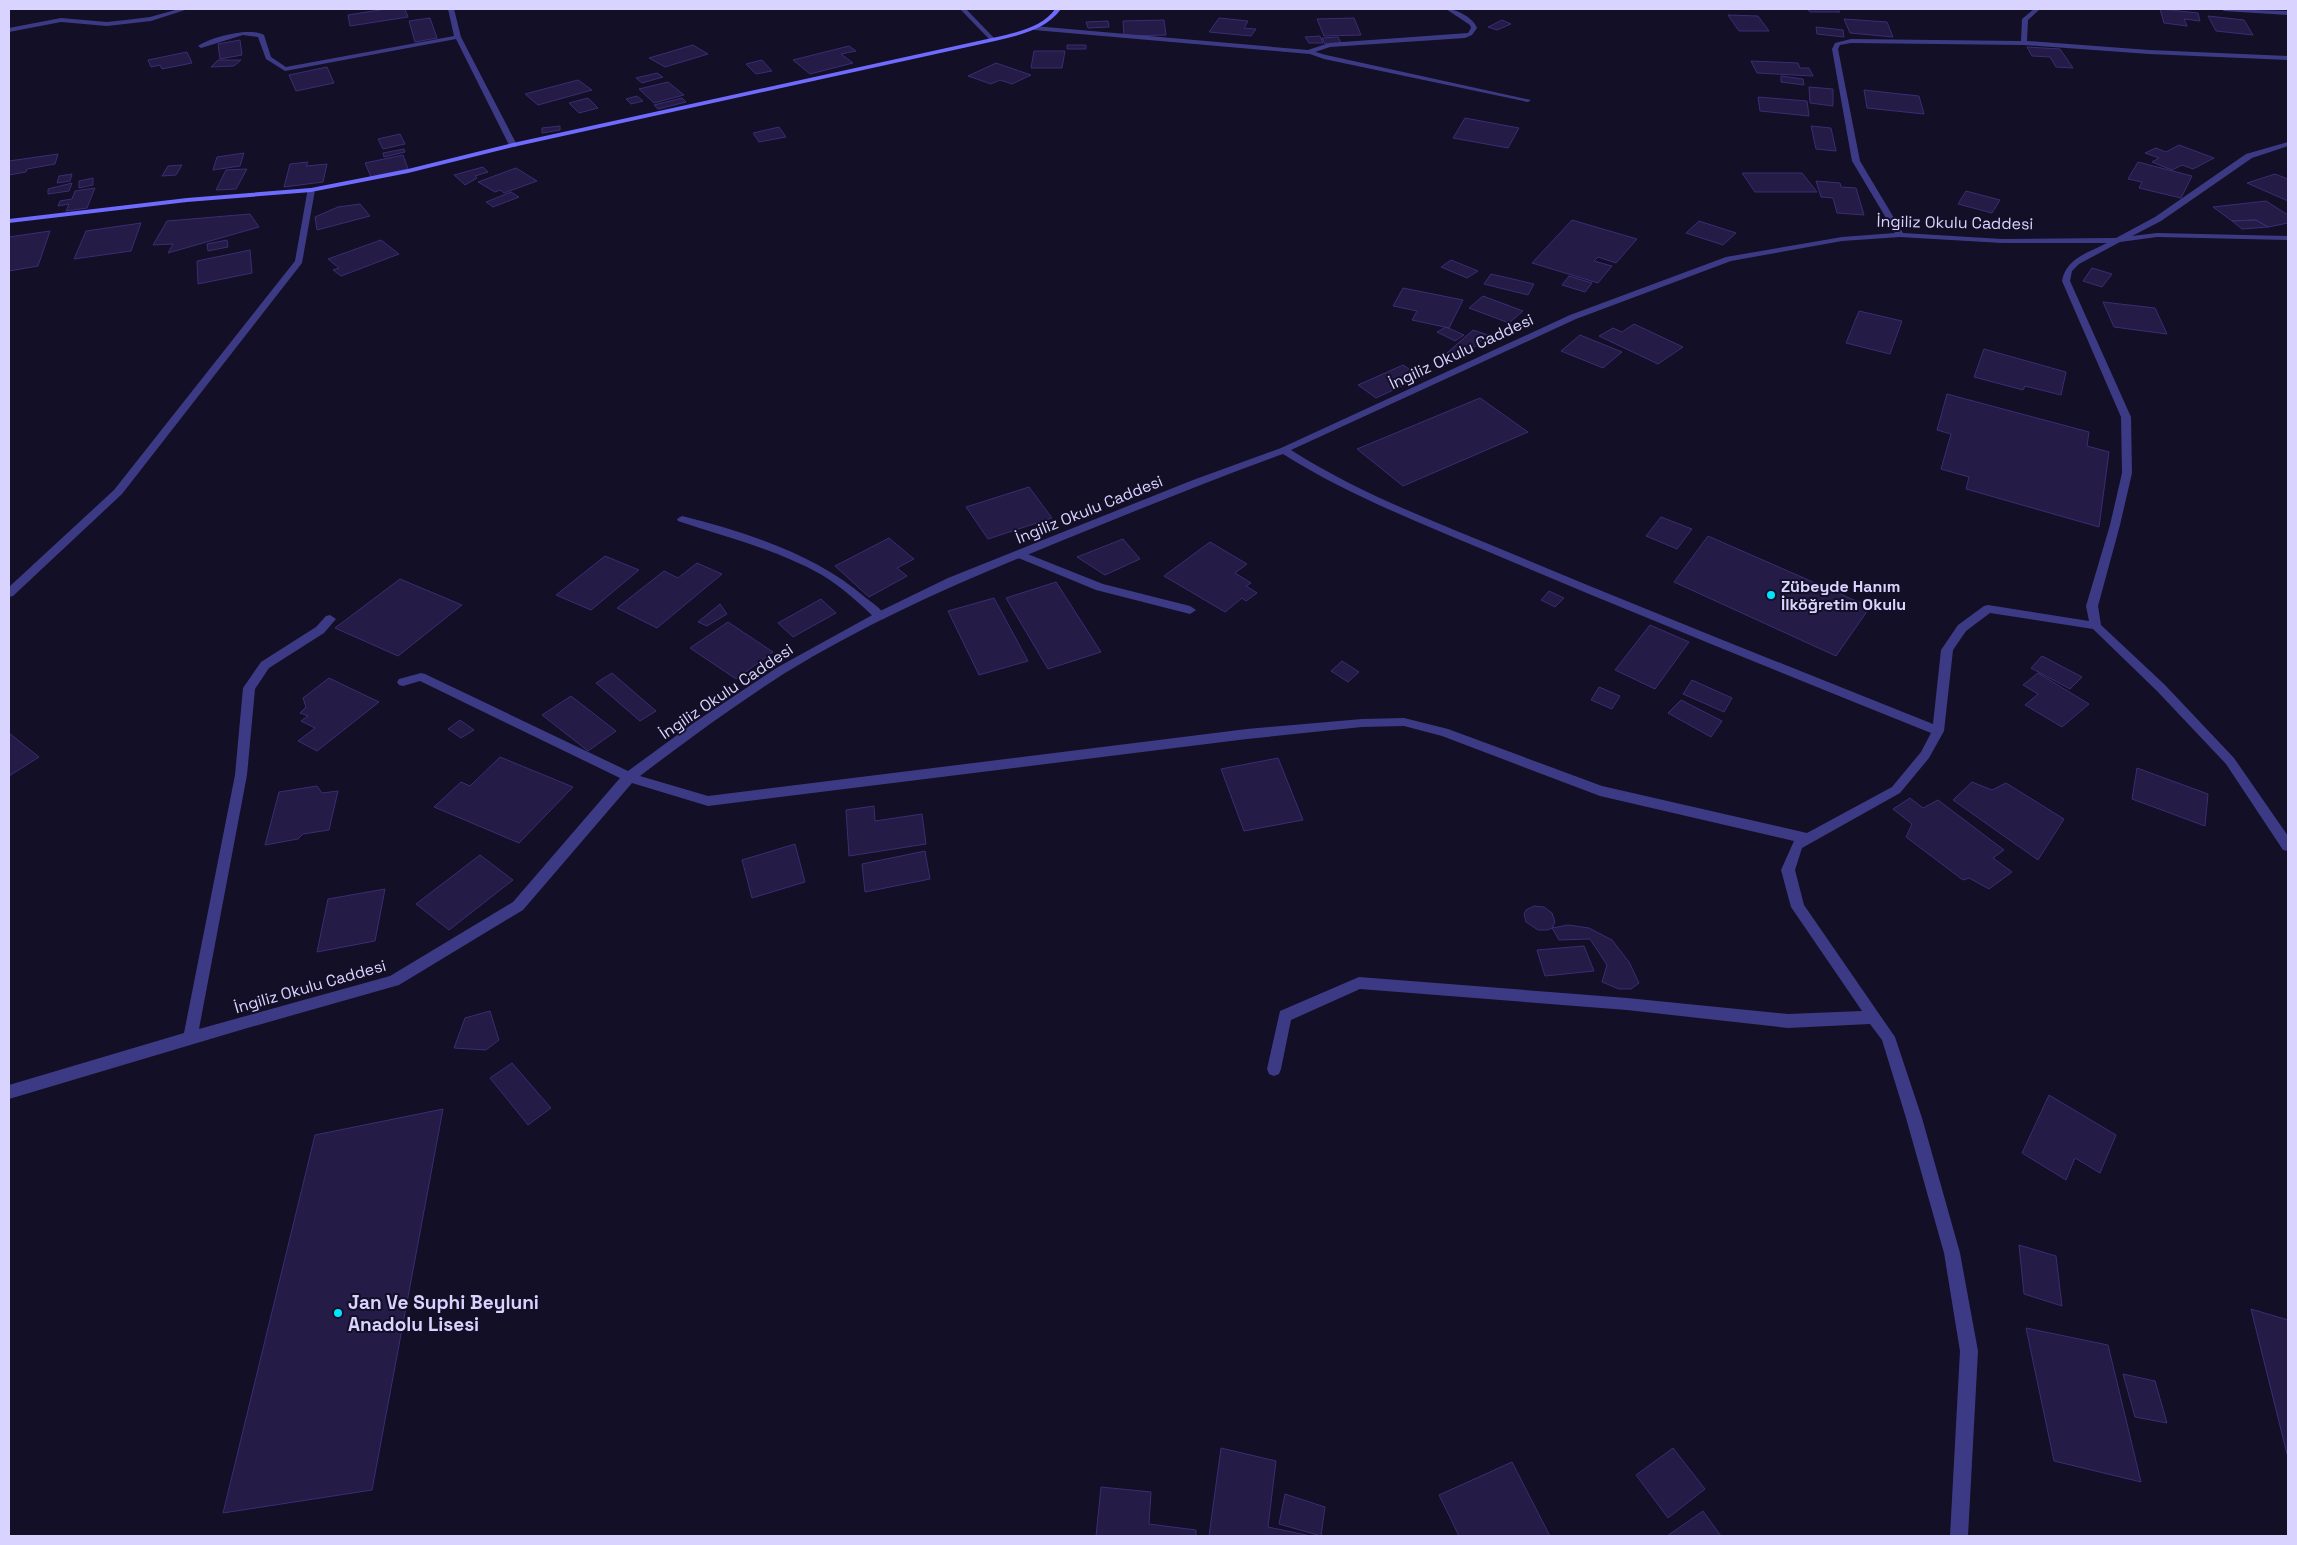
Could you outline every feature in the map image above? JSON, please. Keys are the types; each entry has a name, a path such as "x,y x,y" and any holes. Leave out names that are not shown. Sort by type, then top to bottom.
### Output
{"street":[{"path":"9,30 61,20 107,24 126,22 151,19 185,9"},
{"path":"452,9 458,37 513,145"},
{"path":"962,9 994,40"},
{"path":"9,221 187,200 312,190 408,171 513,145 994,40 1034,28 1056,13 1058,9"},
{"path":"1309,52 1329,45 1465,36 1470,34 1474,28 1473,24 1449,9"},
{"path":"2024,43 2025,19 2037,9"},
{"path":"2224,9 2288,13"},
{"path":"1034,28 1309,52 1333,59 1528,100"},
{"path":"201,46 244,33 261,35 268,58 285,69 458,37"},
{"path":"1900,235 1856,161 1835,49 1838,43 1851,41 2024,43 2149,52 2288,58"},
{"path":"2288,144 2249,156 2158,219 2076,262 2068,270 2066,281 2126,416 2126,473 2115,525 2092,606 2096,626 2161,688 2230,761 2288,846"},
{"path":"9,593 118,492 294,269 299,261 312,190"},
{"name":"İngiliz Okulu Caddesi","path":"9,1092 190,1038 394,981 518,906 629,778 700,725 782,670 880,616 952,581 1196,482 1284,450 1573,317 1729,259 1842,239 1900,235 2002,241 2118,240 2157,235 2288,238"},
{"path":"1284,450 1308,467 1356,492 1612,600 1938,731"},
{"path":"682,519 790,556 820,570 842,584 880,616"},
{"path":"1020,555 1100,587 1190,610"},
{"path":"9,580 21,582"},
{"path":"1959,1536 1969,1352 1952,1253 1888,1037 1798,907 1788,870 1797,846 1896,790 1925,755 1938,731 1947,650 1962,628 1988,610 2096,626"},
{"path":"190,1038 241,775 249,688 265,666 320,630 330,619"},
{"path":"403,682 420,678 468,698 629,778 708,801 1247,734 1362,723 1404,722 1444,732 1600,791 1809,839"},
{"path":"1274,1069 1285,1016 1359,983 1627,1004 1788,1021 1875,1017"}],"building":[{"path":"386,9 405,9 408,17 350,26 348,15"},
{"path":"1807,9 1837,9 1840,12 1810,12"},
{"path":"2160,9 2198,13 2200,21 2184,19 2187,26 2164,23"},
{"path":"1728,15 1758,16 1769,31 1739,31"},
{"path":"2208,16 2244,20 2253,35 2216,31"},
{"path":"430,18 437,38 415,42 409,21"},
{"path":"1219,18 1248,21 1244,28 1256,29 1251,36 1209,32"},
{"path":"1354,18 1361,35 1324,36 1317,19"},
{"path":"1844,19 1887,22 1893,37 1850,33"},
{"path":"1164,20 1166,35 1124,36 1123,21"},
{"path":"1502,20 1511,24 1497,30 1488,27"},
{"path":"1108,21 1109,27 1088,28 1086,22"},
{"path":"1816,27 1843,30 1844,37 1817,34"},
{"path":"1320,36 1323,43 1309,43 1305,37"},
{"path":"1338,37 1341,43 1325,44 1322,38"},
{"path":"240,40 242,55 220,59 218,44"},
{"path":"693,45 708,54 665,67 649,58"},
{"path":"1067,45 1086,45 1086,49 1067,49"},
{"path":"849,46 856,51 841,54 853,63 810,74 793,60"},
{"path":"2027,47 2060,49 2073,68 2056,67 2050,57 2032,56"},
{"path":"1034,51 1065,51 1062,68 1031,68"},
{"path":"187,52 192,63 162,69 160,65 151,67 148,60"},
{"path":"218,60 241,60 234,66 211,67"},
{"path":"762,60 772,71 756,74 746,64"},
{"path":"1751,61 1798,63 1800,68 1809,68 1813,76 1757,73"},
{"path":"996,63 1031,75 1012,84 1000,80 991,84 968,76"},
{"path":"327,67 334,83 296,91 289,75"},
{"path":"657,73 663,77 642,83 636,78"},
{"path":"1781,76 1803,79 1804,85 1781,82"},
{"path":"578,80 592,90 538,105 525,94"},
{"path":"668,82 684,95 654,103 639,89"},
{"path":"1809,87 1833,89 1833,106 1810,103"},
{"path":"1864,90 1919,96 1924,114 1867,108"},
{"path":"637,96 643,101 631,104 626,99"},
{"path":"1758,97 1807,101 1809,116 1760,111"},
{"path":"588,98 598,108 579,113 569,103"},
{"path":"682,98 686,102 658,109 654,105"},
{"path":"1465,118 1519,128 1508,148 1453,138"},
{"path":"560,126 560,130 542,133 542,128"},
{"path":"1811,126 1831,128 1836,151 1816,149"},
{"path":"779,127 786,137 759,142 753,133"},
{"path":"400,134 405,144 383,149 378,139"},
{"path":"2179,145 2214,158 2193,169 2182,165 2172,170 2152,162 2159,158 2145,153 2156,148 2166,152"},
{"path":"404,149 405,152 384,157 383,153"},
{"path":"244,153 240,166 213,170 217,157"},
{"path":"58,154 55,164 27,169 26,172 9,175 9,161"},
{"path":"403,155 408,169 371,177 365,163"},
{"path":"308,162 306,166 327,164 323,182 284,187 290,164"},
{"path":"2138,162 2192,176 2181,198 2139,188 2142,182 2128,179"},
{"path":"182,165 176,175 162,176 168,166"},
{"path":"483,167 488,172 475,176 477,178 465,185 454,175"},
{"path":"516,168 537,181 504,193 500,190 495,192 478,182"},
{"path":"247,169 236,189 216,190 226,170"},
{"path":"1742,173 1802,173 1817,192 1755,192"},
{"path":"72,174 70,181 57,183 59,176"},
{"path":"2275,174 2288,179 2288,201 2247,183"},
{"path":"93,178 93,185 79,188 79,181"},
{"path":"1816,181 1840,183 1841,187 1856,188 1864,215 1837,213 1833,198 1821,197"},
{"path":"72,183 69,191 48,194 48,189"},
{"path":"95,188 87,208 66,211 69,204 58,206 60,201 72,199 75,191"},
{"path":"1966,191 2000,200 1992,213 1958,204"},
{"path":"511,192 519,197 493,207 486,202"},
{"path":"2266,201 2288,215 2288,223 2268,227 2256,220 2232,221 2213,207"},
{"path":"360,204 370,216 317,230 315,217 338,207"},
{"path":"250,214 259,227 168,253 173,244 153,245 167,221"},
{"path":"1572,220 1637,239 1616,263 1598,257 1594,261 1612,266 1598,283 1532,263"},
{"path":"2256,220 2268,227 2242,229 2232,221"},
{"path":"1699,221 1736,233 1723,245 1686,233"},
{"path":"141,223 131,251 74,259 86,231"},
{"path":"50,231 38,266 9,271 9,237"},
{"path":"227,240 228,247 208,251 207,244"},
{"path":"381,240 399,254 341,276 333,270 339,268 328,259"},
{"path":"250,250 252,273 198,284 197,261"},
{"path":"1451,260 1478,271 1467,278 1441,267"},
{"path":"2092,268 2112,274 2102,287 2083,281"},
{"path":"1491,274 1534,284 1528,295 1484,284"},
{"path":"1569,276 1592,283 1585,292 1562,285"},
{"path":"1403,288 1463,300 1449,328 1412,320 1417,311 1393,306"},
{"path":"1483,296 1523,311 1509,323 1469,308"},
{"path":"2103,302 2155,308 2167,334 2114,327"},
{"path":"1859,311 1902,321 1890,354 1846,343"},
{"path":"1634,324 1683,347 1658,364 1599,336 1613,328 1622,332"},
{"path":"1446,327 1464,335 1455,341 1437,332"},
{"path":"1473,330 1488,335 1462,358 1447,353"},
{"path":"1580,335 1622,352 1603,368 1561,351"},
{"path":"1984,349 2066,372 2061,395 2025,386 2023,390 1974,377"},
{"path":"1403,365 1421,377 1376,398 1358,385"},
{"path":"1947,394 2089,432 2087,446 2109,452 2099,527 1966,489 1969,477 1941,469 1951,434 1937,430"},
{"path":"1480,398 1528,432 1403,486 1357,449"},
{"path":"1029,487 1052,518 988,539 966,507"},
{"path":"1661,517 1692,529 1677,549 1646,536"},
{"name":"Zübeyde Hanım İlköğretim Okulu","path":"1708,536 1870,607 1836,656 1674,582"},
{"path":"889,538 914,559 897,568 907,576 869,597 835,566"},
{"path":"1123,539 1140,559 1105,575 1077,557"},
{"path":"1210,542 1247,564 1235,573 1251,583 1246,586 1257,593 1246,601 1242,598 1225,612 1164,576"},
{"path":"605,556 639,570 591,610 556,595"},
{"path":"697,563 722,574 657,628 617,608 664,571 678,578"},
{"path":"400,579 462,605 398,656 335,628"},
{"path":"1056,582 1101,652 1048,669 1006,598"},
{"path":"1549,591 1564,598 1555,607 1541,600"},
{"path":"994,598 1028,661 979,675 948,611"},
{"path":"821,599 836,613 793,637 778,623"},
{"path":"720,604 727,614 707,626 698,622"},
{"path":"728,622 773,652 736,679 690,648"},
{"path":"1650,625 1689,642 1655,689 1615,670"},
{"path":"2042,656 2082,677 2070,689 2031,668"},
{"path":"1342,661 1359,672 1348,682 1331,671"},
{"path":"612,673 656,711 640,721 596,683"},
{"path":"2038,673 2089,704 2062,727 2025,705 2038,694 2023,685"},
{"path":"329,678 379,702 317,751 298,741 315,728 301,721 308,716 300,713 306,707 303,698"},
{"path":"1692,680 1732,698 1724,712 1683,694"},
{"path":"1599,687 1620,696 1612,709 1591,700"},
{"path":"571,696 616,731 588,751 542,715"},
{"path":"1681,700 1722,721 1711,737 1668,713"},
{"path":"460,720 474,730 461,738 448,729"},
{"path":"9,733 39,757 9,776"},
{"path":"500,757 573,787 519,843 434,807 461,782 470,786"},
{"path":"1278,758 1303,820 1244,831 1221,769"},
{"path":"2137,768 2208,794 2205,826 2132,799"},
{"path":"1972,782 1992,790 2006,783 2064,819 2038,860 1953,800"},
{"path":"317,786 322,793 338,791 329,830 303,834 298,839 265,845 279,792"},
{"path":"1910,798 1923,808 1938,800 2004,850 1993,858 2012,872 1989,889 1969,878 1963,880 1906,837 1912,824 1893,809"},
{"path":"874,806 875,821 922,814 926,844 849,856 846,810"},
{"path":"795,844 805,882 752,898 742,860"},
{"path":"925,851 930,879 865,892 862,864"},
{"path":"480,855 513,880 449,930 416,904"},
{"path":"385,889 375,941 317,952 328,899"},
{"path":"1534,906 1544,907 1552,913 1555,922 1552,928 1538,930 1526,922 1524,914 1526,910"},
{"path":"1568,925 1589,928 1612,940 1629,962 1639,983 1631,989 1619,989 1602,982 1607,965 1590,939 1559,940 1552,928"},
{"path":"1584,946 1594,971 1545,976 1537,950"},
{"path":"490,1011 499,1040 486,1050 454,1048 465,1018"},
{"path":"512,1063 551,1108 528,1125 490,1078"},
{"path":"2049,1095 2116,1135 2100,1173 2075,1158 2066,1180 2022,1153"},
{"name":"Jan Ve Suphi Beyluni Anadolu Lisesi","path":"443,1109 372,1490 223,1513 315,1135"},
{"path":"2019,1245 2056,1256 2062,1306 2024,1294"},
{"path":"2251,1309 2288,1320 2288,1454 2287,1454"},
{"path":"2026,1328 2108,1345 2141,1482 2054,1461"},
{"path":"2123,1374 2155,1381 2167,1423 2135,1417"},
{"path":"1221,1448 1276,1461 1268,1527 1311,1536 1209,1536"},
{"path":"1673,1448 1705,1489 1668,1518 1636,1475"},
{"path":"1512,1462 1550,1536 1459,1536 1439,1495"},
{"path":"1101,1487 1151,1492 1149,1524 1196,1530 1196,1536 1096,1536"},
{"path":"1285,1494 1325,1507 1321,1536 1279,1524"},
{"path":"1703,1511 1721,1536 1667,1536"}],"place":[{"name":"Zübeyde Hanım İlköğretim Okulu","path":"1771,595"},
{"name":"Jan Ve Suphi Beyluni Anadolu Lisesi","path":"338,1313"}]}
